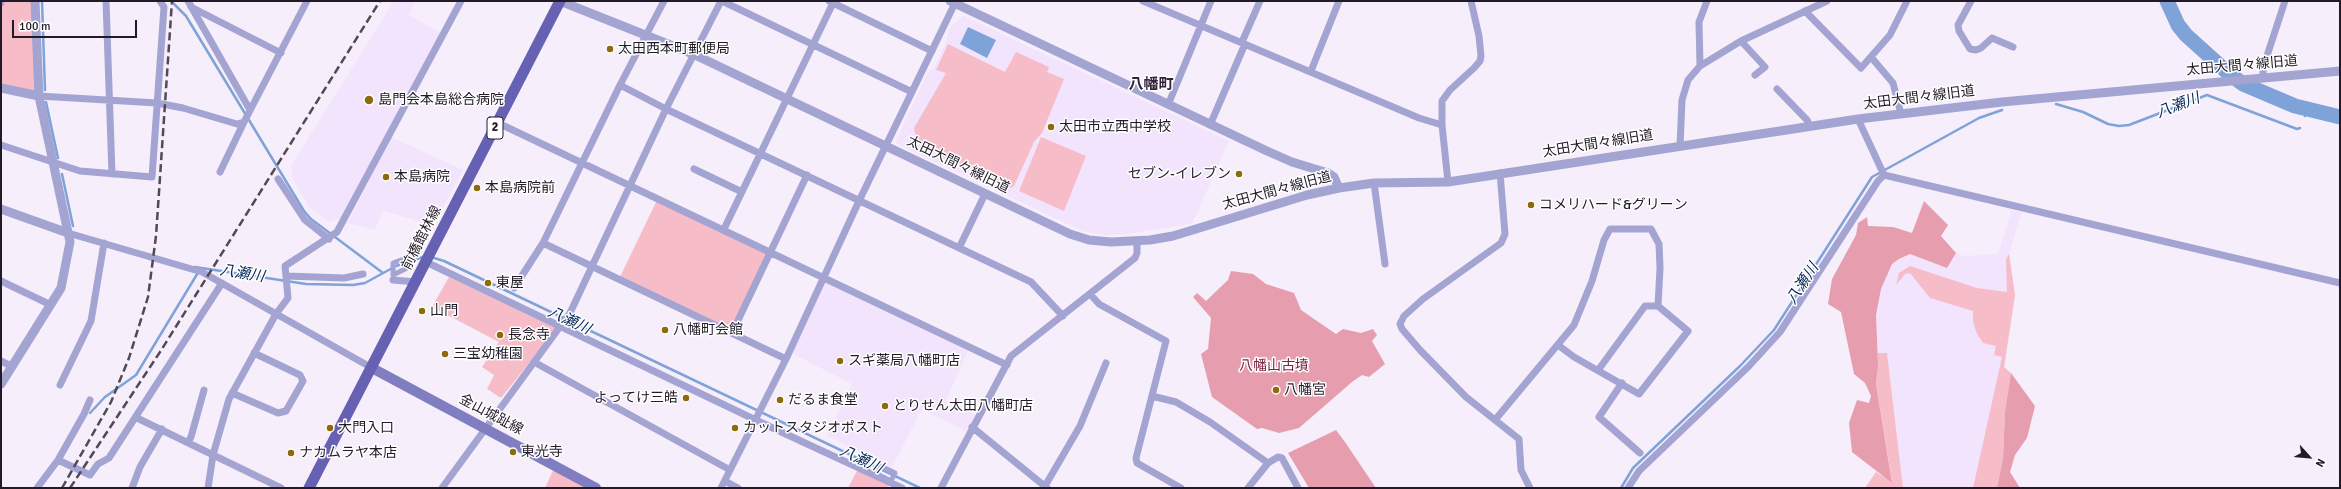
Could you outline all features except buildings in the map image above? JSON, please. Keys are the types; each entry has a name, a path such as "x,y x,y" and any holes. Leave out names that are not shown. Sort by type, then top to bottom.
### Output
{"main road":[{"name":"前橋館林線","path":"309,488 560,1"},
{"name":"金山城趾線","path":"372,368 596,488"}],"street":[{"path":"1,384 61,288 70,242 39,96 35,1"},
{"path":"106,1 112,174"},
{"path":"1,145 80,171 152,177 164,6 160,1"},
{"path":"220,172 244,121 308,1"},
{"path":"208,488 214,455 232,393 276,314 286,301 285,266 329,239 336,233 461,1"},
{"name":"太田大間々線旧道","path":"560,1 693,54 985,194 1080,237 1112,242 1138,241 1184,233 1268,206 1339,188 1374,183 1448,182 1810,126 1901,114 2219,81 2340,71"},
{"path":"514,288 543,243 620,85 664,1"},
{"path":"442,488 562,326 570,313 632,185 666,109 721,1 912,92"},
{"path":"1143,1 1419,118 1442,125"},
{"path":"1168,105 1211,1"},
{"path":"1210,125 1260,1"},
{"path":"1310,71 1339,1"},
{"path":"1448,182 1442,125 1443,98 1480,61 1480,44 1470,1"},
{"path":"1700,66 1699,22 1707,1"},
{"path":"1680,146 1684,92 1688,80 1700,66 1741,41 1827,1"},
{"path":"1805,11 1861,68 1890,35 1907,1"},
{"path":"1972,1 1958,25 1959,31 1970,49 1976,50 1980,48 1992,38 2013,47"},
{"path":"2259,78 2285,1"},
{"path":"724,229 832,2 932,51"},
{"path":"738,488 723,484 786,359 823,276 932,51 953,2 1210,125 1292,162 1328,173 1334,177 1339,188"},
{"path":"189,4 281,53"},
{"path":"189,4 250,111"},
{"path":"1741,41 1765,67 1755,75"},
{"path":"1871,57 1893,83 1901,114"},
{"path":"620,85 666,109 1031,282 1063,316"},
{"path":"1,88 39,96 157,103 183,108 237,124 244,121"},
{"path":"1777,90 1807,120 1810,126"},
{"path":"1858,119 1884,175 2340,283"},
{"path":"498,123 771,251 1007,365"},
{"path":"694,169 742,192"},
{"path":"1500,174 1505,234 1501,243 1423,299 1404,316 1400,324 1402,329 1420,350 1466,398 1519,439 1521,470 1530,488"},
{"path":"732,333 807,175"},
{"path":"1628,488 1635,475 1749,366 1780,332 1874,187 1884,175"},
{"path":"278,179 305,220 329,239"},
{"path":"1374,183 1385,264"},
{"path":"959,248 985,194"},
{"path":"1,209 68,234 202,272 372,368"},
{"path":"1495,420 1574,325 1592,281 1604,240 1610,229 1651,229 1659,244 1660,268 1658,306"},
{"path":"941,488 1011,356 1134,258 1138,253 1138,241"},
{"path":"543,243 786,359"},
{"path":"60,386 91,321 104,244"},
{"path":"415,255 409,267 393,275 393,263 415,255"},
{"path":"428,259 562,326 902,488"},
{"path":"286,276 344,278 363,274"},
{"path":"393,280 416,282"},
{"path":"1,281 51,305"},
{"path":"58,460 90,475 98,464 109,458 137,418 222,283"},
{"path":"1090,294 1099,304 1166,341 1136,458 1137,463 1181,488"},
{"path":"1558,345 1574,357 1599,369 1639,394 1688,331 1658,306 1645,306 1599,369"},
{"path":"232,393 278,413 286,411 303,381 300,376 254,353"},
{"path":"1,361 11,366"},
{"path":"534,362 730,470"},
{"path":"972,427 1046,487 1075,436 1106,363"},
{"path":"1622,383 1599,417 1640,453"},
{"path":"188,442 191,437 204,390"},
{"path":"1152,396 1176,402 1210,422 1268,463"},
{"path":"37,488 58,460 84,414 90,400"},
{"path":"137,418 281,488"},
{"path":"132,488 140,467 162,429"},
{"path":"1248,488 1268,463 1278,457 1282,458 1298,488"}],"shaded area":[{"path":"1,1 35,1 39,96 1,88"},
{"name":"島門会本島総合病院","path":"394,1 415,2 409,15 441,33 341,218 329,222 309,207 293,180 291,166"},
{"name":"太田市立西中学校","path":"964,16 1229,141 1192,224 1126,234 1105,235 1082,231 897,144 896,141 927,74 935,66 946,42 950,27"},
{"path":"948,44 1005,72 1016,52 1049,67 1047,72 1064,79 1042,133 1034,142 1014,186 1011,188 938,155 939,152 917,142 914,128 946,73 936,70"},
{"path":"391,137 463,170 433,225 383,211 375,230 348,223"},
{"path":"1041,137 1086,156 1064,211 1019,191"},
{"path":"658,198 771,251 732,333 619,279"},
{"path":"2010,210 2022,212 2009,254 2015,295 2004,372 1980,488 1893,488 1878,364 1876,315 1881,289 1892,264 1910,254 1947,267 1956,253 1964,256 1998,254 2011,213"},
{"path":"2009,254 2015,295 2004,367 2011,373 2005,411 2003,458 1997,488 1973,488 2002,357 1994,355 1996,346 1983,343 1977,334 1973,322 1973,311 1930,298 1910,273 1905,274 1896,285 1899,273 1910,266 1977,288 2007,292 2006,259"},
{"path":"823,276 970,347 946,400 978,416 969,433 922,409 892,467 827,436 852,384 789,352"},
{"name":"長念寺","path":"449,277 557,328 501,398 487,389 494,375 482,367 499,342 432,307"},
{"path":"1878,353 1887,353 1903,488 1865,488 1876,472 1892,482 1876,384"},
{"path":"555,466 589,488 545,488"},
{"path":"859,467 890,482 888,488 848,488"}],"green space":[{"path":"1924,201 1948,225 1941,236 1956,253 1947,268 1910,254 1899,259 1892,264 1881,289 1876,315 1878,364 1876,384 1892,483 1852,452 1849,423 1857,400 1869,403 1871,396 1865,383 1854,374 1841,312 1828,304 1832,279 1856,235 1858,223 1867,217 1868,226 1893,227 1912,233"},
{"name":"八幡山古墳","path":"1231,271 1253,274 1266,284 1294,293 1301,310 1336,334 1343,329 1361,333 1373,329 1377,335 1372,341 1385,364 1369,377 1362,375 1352,382 1299,428 1279,433 1262,428 1257,429 1212,397 1201,354 1208,349 1211,318 1193,297 1197,293 1206,301 1228,280"},
{"path":"2011,373 2035,406 2027,438 2015,455 2010,472 2020,488 1997,488 2003,458 2005,411"},
{"path":"1336,430 1376,488 1309,488 1288,453"}],"water":[{"path":"968,27 996,40 987,58 960,44"}],"waterway":[{"path":"42,1 45,90"},
{"path":"171,1 186,16 304,211 311,219 383,273"},
{"path":"2167,1 2178,25 2186,35 2227,72 2243,84 2295,106 2340,117"},
{"name":"八瀬川","path":"2056,104 2083,112 2108,124 2119,126 2129,125 2207,95 2297,129 2300,128"},
{"path":"46,102 58,158"},
{"name":"八瀬川","path":"2305,116 2308,109"},
{"name":"八瀬川","path":"1621,488 1633,468 1740,366 1774,330 1872,177 1979,118 2002,110"},
{"path":"62,174 73,226"},
{"name":"八瀬川","path":"195,267 306,284 353,285 365,283 396,266 423,257"},
{"name":"八瀬川","path":"431,257 444,261 920,488"},
{"name":"八瀬川","path":"90,413 105,397 136,375 199,271"}],"railway":[{"path":"62,488 111,402 129,358 148,297 156,236 172,1"},
{"path":"70,488 160,352 380,1"}],"place":[{"name":"太田西本町郵便局","path":"610,49"},
{"name":"島門会本島総合病院","path":"369,100"},
{"name":"太田市立西中学校","path":"1051,127"},
{"name":"セブン-イレブン","path":"1239,174"},
{"name":"本島病院","path":"386,177"},
{"name":"本島病院前","path":"477,188"},
{"name":"コメリハード&グリーン","path":"1531,205"},
{"name":"東屋","path":"488,283"},
{"name":"山門","path":"422,311"},
{"name":"八幡町会館","path":"665,330"},
{"name":"長念寺","path":"500,335"},
{"name":"三宝幼稚園","path":"445,354"},
{"name":"スギ薬局八幡町店","path":"840,361"},
{"name":"八幡宮","path":"1276,390"},
{"name":"よってけ三皓","path":"686,398"},
{"name":"だるま食堂","path":"780,400"},
{"name":"とりせん太田八幡町店","path":"885,406"},
{"name":"大門入口","path":"330,428"},
{"name":"カットスタジオポスト","path":"735,428"},
{"name":"東光寺","path":"513,452"},
{"name":"ナカムラヤ本店","path":"291,453"}],"district":[{"name":"八幡町","path":"1151,85"}]}
